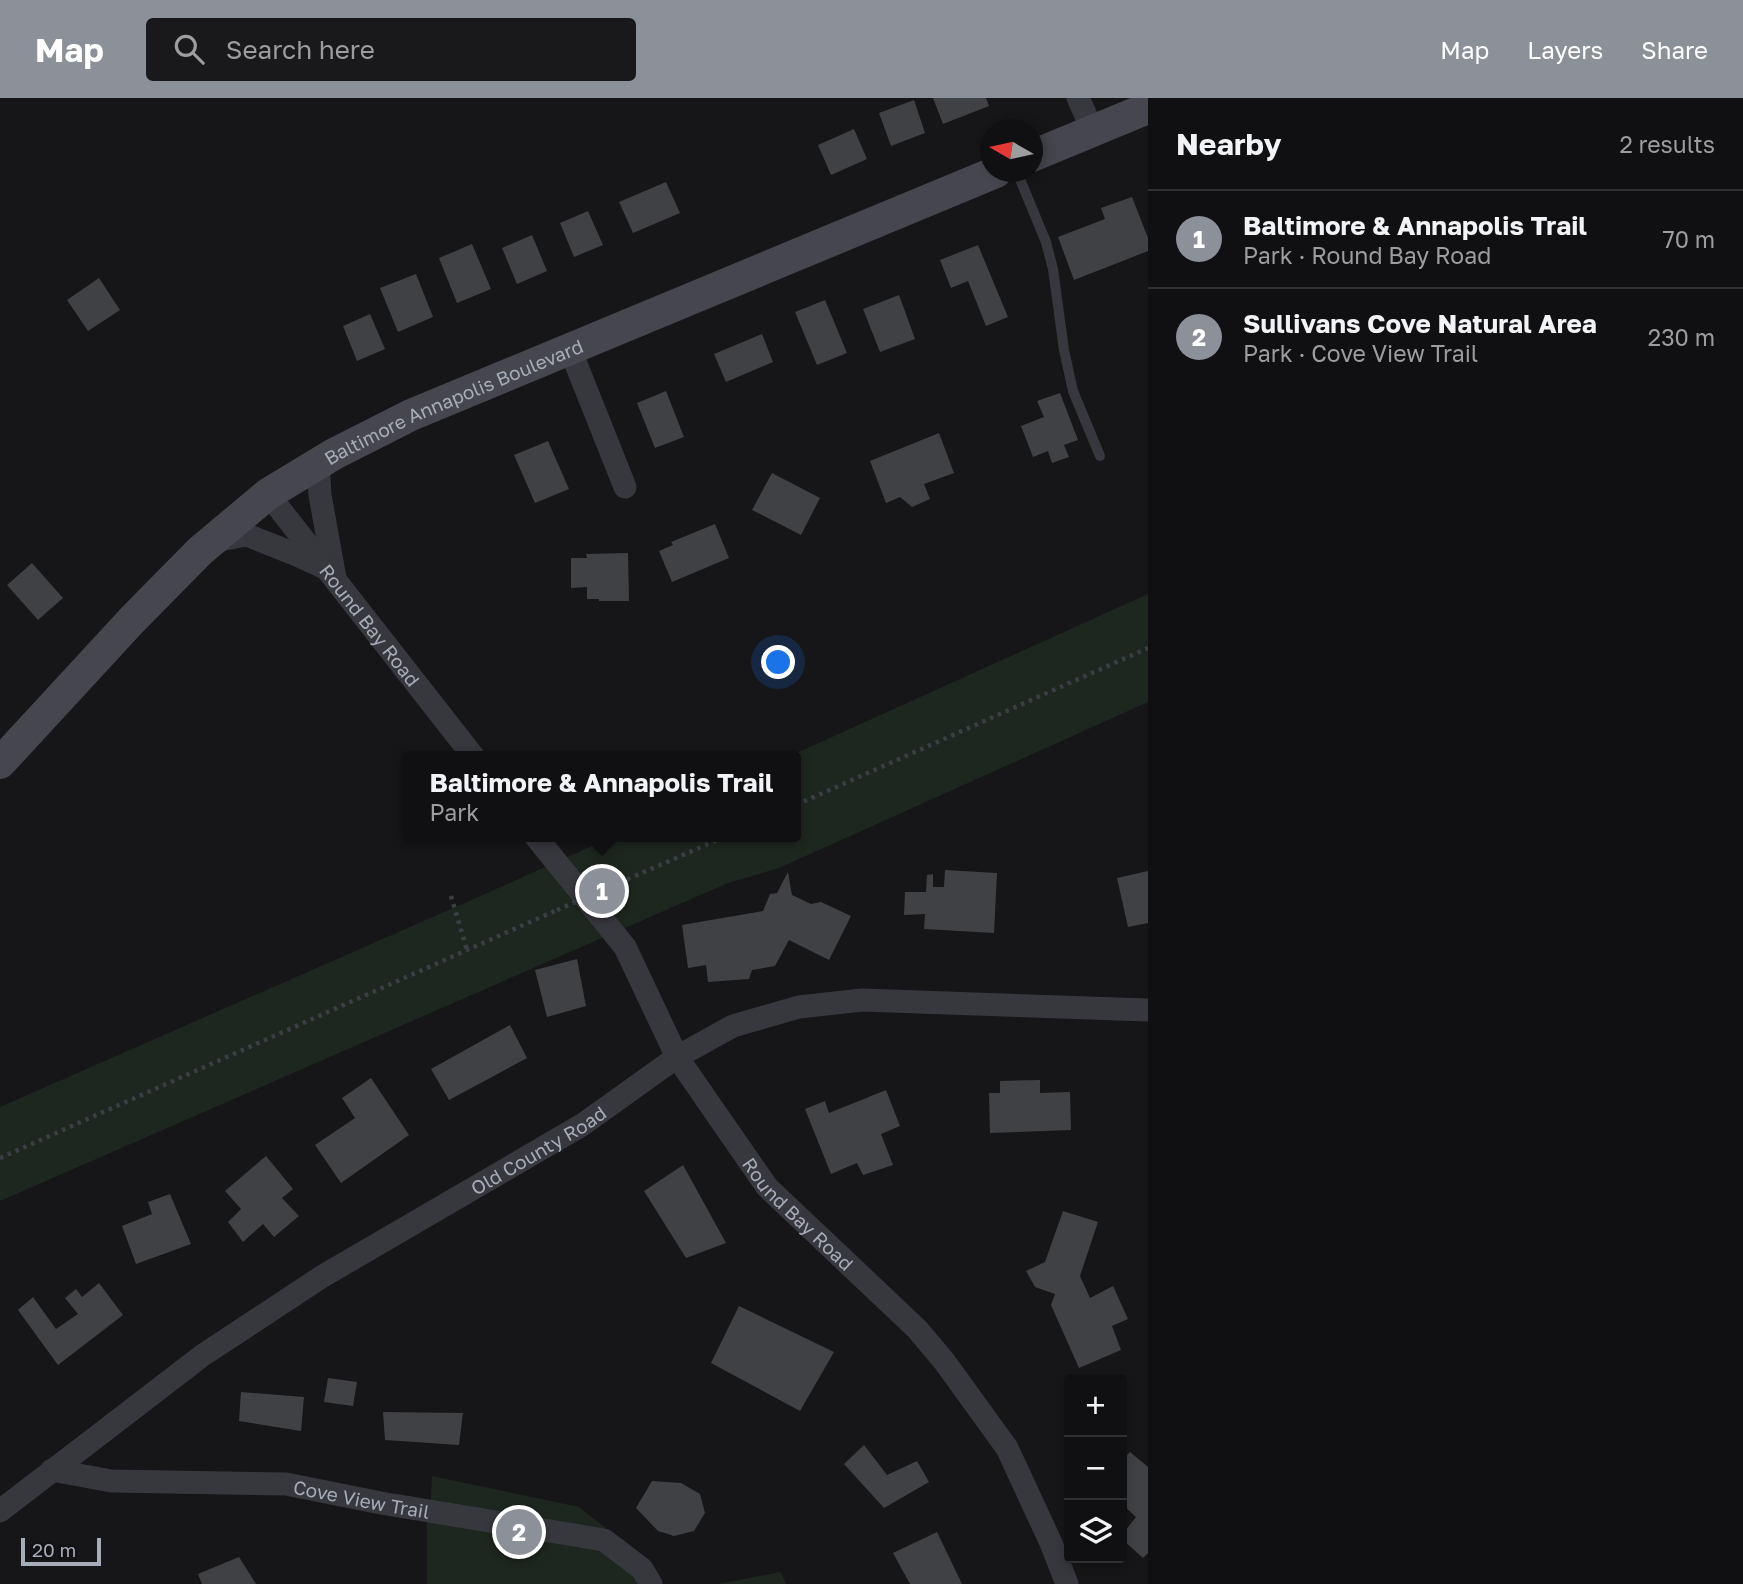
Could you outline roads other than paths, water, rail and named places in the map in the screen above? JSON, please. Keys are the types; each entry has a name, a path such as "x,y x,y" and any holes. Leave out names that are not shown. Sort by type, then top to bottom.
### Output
{"street":[{"path":"1078,98 1093,131"},
{"path":"1043,151 1148,108"},
{"name":"Baltimore Annapolis Boulevard","path":"0,763 132,620 200,551 268,494 318,463 408,417 980,179"},
{"path":"570,349 625,487"},
{"path":"318,463 331,575"},
{"name":"Round Bay Road","path":"268,494 469,751"},
{"path":"211,542 247,535 298,555 331,575"},
{"name":"Round Bay Road","path":"540,842 625,947 677,1058 766,1186 917,1329 944,1361 1007,1448 1068,1584"},
{"name":"Old County Road","path":"0,1511 203,1355 323,1276 582,1125 677,1058 733,1026 799,1007 862,1000 1148,1010"},
{"name":"Cove View Trail","path":"52,1470 111,1481 286,1484 381,1503 604,1540 642,1569 651,1584"}],"lane":[{"path":"1021,182 1054,269 1064,350 1073,391 1100,456"}],"place":[{"name":"Baltimore & Annapolis Trail","path":"602,891"},
{"name":"Sullivans Cove Natural Area","path":"519,1532"}]}
